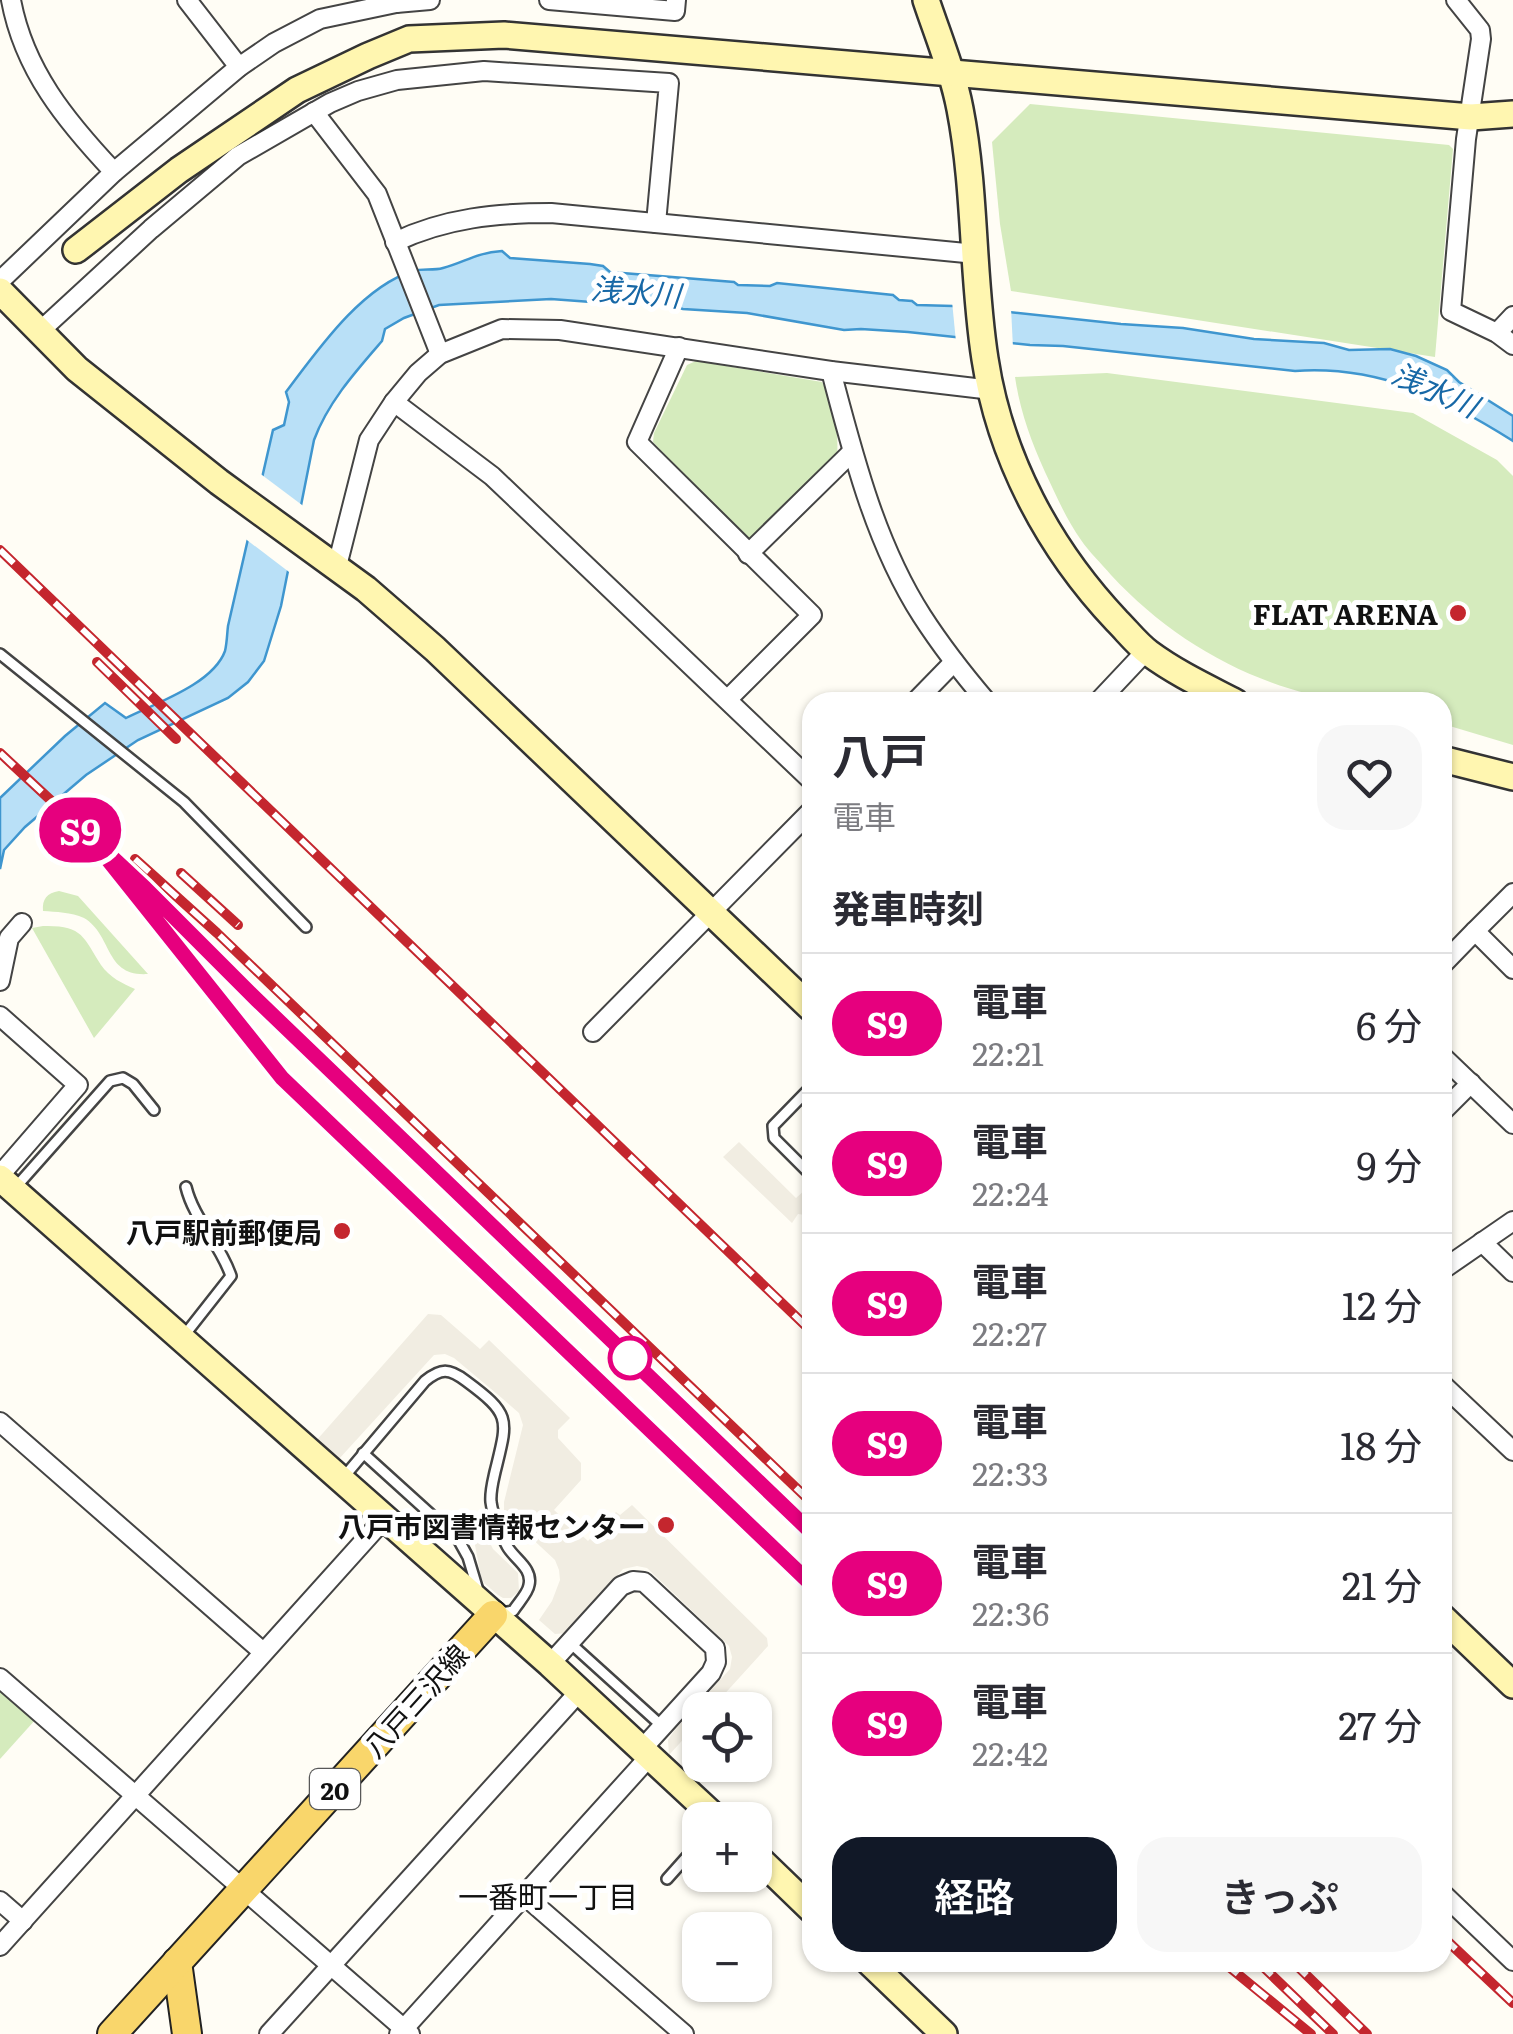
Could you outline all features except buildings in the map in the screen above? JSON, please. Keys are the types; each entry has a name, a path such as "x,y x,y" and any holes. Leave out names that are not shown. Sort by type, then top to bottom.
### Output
{"main road":[{"name":"八戸三沢線","path":"112,2034 492,1615"},
{"path":"177,1962 187,2034"}],"street":[{"path":"11,0 14,20 40,80 58,108 114,172"},
{"path":"187,0 239,67"},
{"path":"0,281 114,172 239,67 274,43 320,19 394,2 430,0"},
{"path":"549,0 675,10 676,0"},
{"path":"926,0 960,111 985,361 1016,470 1038,515 1077,575 1146,651 1215,692"},
{"path":"1456,0 1480,30 1451,311 1513,345"},
{"path":"76,250 179,170 297,90 409,39 504,35 1471,117 1513,114"},
{"path":"39,332 238,156 314,112 358,91 397,80 484,72 669,84 656,223"},
{"path":"314,112 377,194 440,354"},
{"path":"396,242 449,222 516,213 551,213 656,223 976,267"},
{"path":"0,291 76,369 366,588 802,999"},
{"path":"1497,333 1513,316"},
{"path":"337,566 369,440 394,402 440,354 502,329 560,330 831,372 992,390"},
{"path":"679,347 637,442 812,615 728,700"},
{"path":"831,372 852,452 887,548 920,614 979,692"},
{"path":"394,402 492,476 802,770"},
{"path":"748,554 852,452"},
{"path":"1107,692 1146,651"},
{"path":"925,692 954,662"},
{"path":"1452,761 1513,777"},
{"path":"593,1032 802,820"},
{"path":"1452,955 1513,892"},
{"path":"0,981 9,938 22,923"},
{"path":"1475,932 1513,969"},
{"path":"0,1016 78,1085 5,1181 550,1664 699,1802"},
{"path":"1452,1065 1513,1124"},
{"path":"1452,1102 1471,1083"},
{"path":"1452,1263 1513,1221"},
{"path":"1482,1242 1513,1272"},
{"path":"1452,1394 1513,1452"},
{"path":"0,1422 263,1652"},
{"path":"0,1946 384,1519"},
{"path":"0,1678 404,2032 526,1896 711,1673 716,1648 644,1582 633,1581 621,1586 550,1664"},
{"path":"1452,1627 1513,1685"},
{"path":"268,2034 579,1692"},
{"path":"772,1870 802,1898"},
{"path":"526,1896 684,2034"},
{"path":"0,1901 22,1921"},
{"path":"1452,1903 1513,1961"},
{"path":"879,1972 944,2034"}],"lane":[{"path":"0,654 184,802 306,927"},
{"path":"5,1181 110,1081 123,1078 133,1084 154,1110"},
{"path":"802,1096 773,1126 772,1132 802,1166"},
{"path":"181,1339 231,1276 224,1256 191,1206 186,1186"},
{"path":"341,1480 363,1453 425,1381 437,1372 448,1371 463,1378 504,1418 491,1499 507,1548 527,1570 530,1586 513,1610 492,1615 458,1539 363,1453"},
{"path":"570,1642 663,1727"},
{"path":"667,1879 682,1862"}],"green space":[{"path":"1030,104 1449,145 1453,149 1435,357 1011,291 992,142"},
{"path":"696,361 822,382 830,398 837,456 755,539 744,538 653,442 687,365"},
{"path":"1107,373 1413,413 1497,460 1513,476 1513,745 1452,727 1452,692 1302,692 1219,659 1162,622 1111,575 1076,532 1031,437 1015,377"},
{"path":"59,891 78,896 148,974 134,973 116,962 100,934 84,918 43,911 46,897"},
{"path":"43,926 80,934 108,973 135,989 94,1038 32,928"},
{"path":"0,1688 36,1719 0,1759"}],"shaded area":[{"path":"739,1142 796,1198 802,1193 802,1215 798,1214 792,1223 723,1157"},
{"path":"428,1314 441,1315 480,1349 489,1340 570,1418 558,1430 558,1438 581,1463 581,1480 554,1510 588,1541 616,1512 620,1515 632,1505 767,1638 768,1646 726,1692 709,1692 730,1669 729,1646 647,1568 637,1566 623,1569 568,1633 555,1634 539,1620 552,1601 560,1580 559,1570 555,1560 527,1534 519,1536 504,1513 523,1425 519,1413 454,1358 434,1355 338,1460 315,1442"},
{"path":"478,1519 493,1549 518,1573 519,1591 511,1598 498,1595 481,1577 471,1524"},
{"path":"682,1722 682,1741 669,1755 668,1740"}],"water":[{"name":"浅水川","path":"502,251 510,258 590,264 610,272 738,285 777,283 893,295 917,305 1183,328 1254,339 1324,343 1349,350 1390,349 1447,370 1513,416 1513,441 1436,398 1355,373 1295,371 908,332 844,330 655,302 618,304 551,299 439,305 385,329 382,341 343,388 320,426 281,606 264,661 248,682 228,698 138,740 86,775 25,827 4,850 0,869 0,798 65,736 105,703 126,718 196,683 219,663 225,651 273,430 284,425 289,402 286,392 326,340 358,306 394,279"}],"pier":[{"path":"952,301 1011,308 1013,348 956,342"},
{"path":"258,472 306,508 293,575 243,537"}],"railway":[{"path":"0,550 802,1322"},
{"path":"97,662 176,739"},
{"path":"0,753 145,888 802,1523"},
{"path":"135,859 802,1493"},
{"path":"181,873 238,925"},
{"path":"138,897 282,1078 802,1575"},
{"path":"1452,1945 1513,2003"},
{"path":"1235,1972 1311,2034"},
{"path":"1268,1972 1333,2034"},
{"path":"1303,1972 1367,2034"}],"train":[{"name":"S9","path":"802,1523 68,816 109,861 282,1078 802,1575"}],"place":[{"name":"FLAT ARENA","path":"1458,613"},
{"name":"八戸駅前郵便局","path":"342,1231"},
{"name":"八戸市図書情報センター","path":"666,1525"}],"district":[{"name":"一番町一丁目","path":"548,1895"}]}
